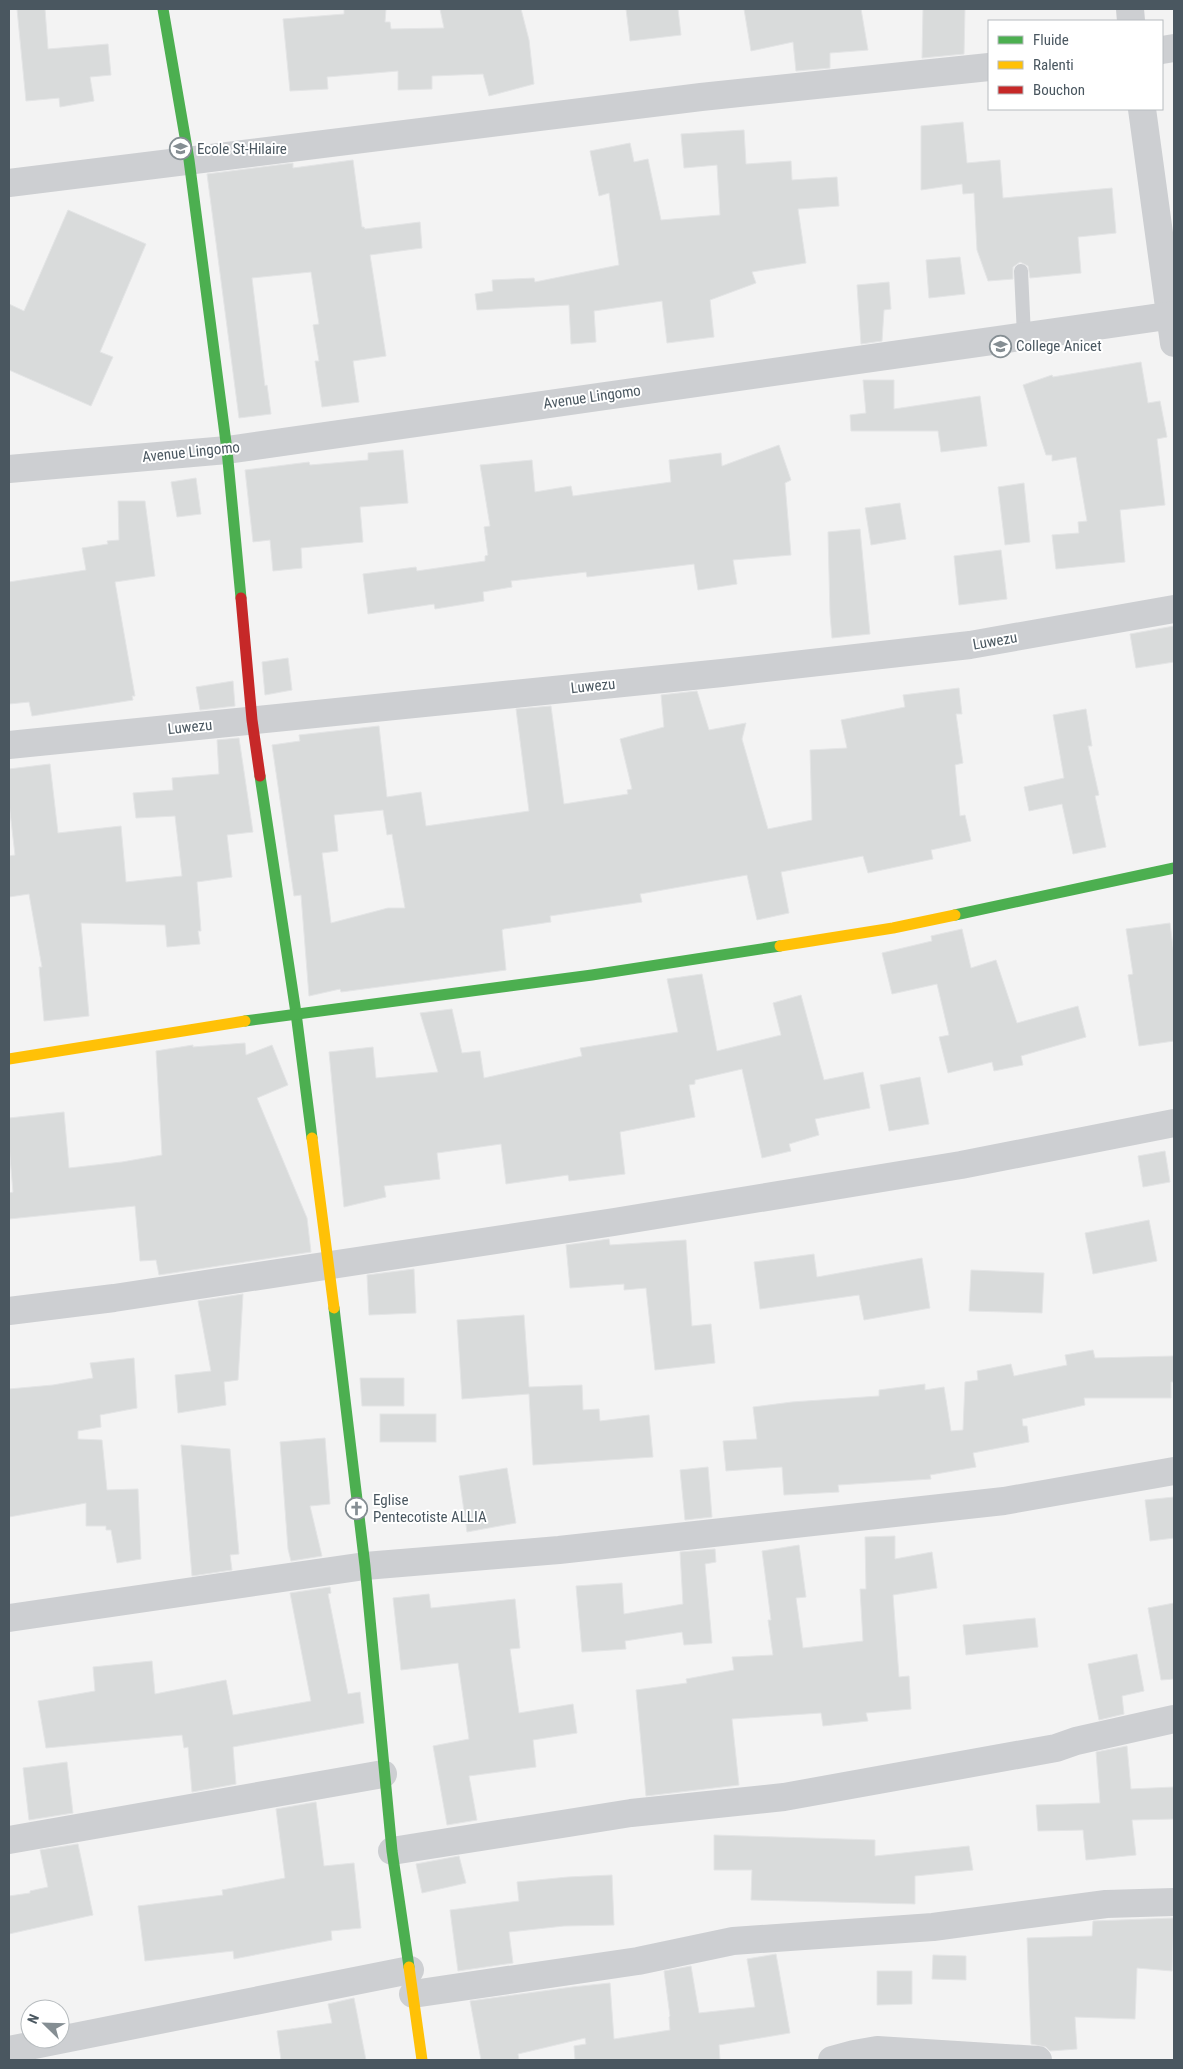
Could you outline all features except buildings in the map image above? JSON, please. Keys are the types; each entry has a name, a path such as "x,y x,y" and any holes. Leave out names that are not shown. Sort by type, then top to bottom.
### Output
{"street":[{"path":"163,9 189,160 227,450 252,720 296,1013 329,1266 366,1566 392,1852 422,2060"},
{"path":"9,183 701,97 988,67"},
{"path":"1142,110 1172,316 1174,343"},
{"name":"Avenue Lingomo","path":"9,469 227,450 1172,316"},
{"name":"Luwezu","path":"9,746 722,673 970,645 1174,609"},
{"path":"9,1059 296,1013 592,975 893,928 1174,868"},
{"path":"9,1311 114,1298 329,1266 961,1165 1174,1122"},
{"path":"9,1618 366,1566 559,1550 1004,1501 1174,1471"},
{"path":"392,1852 631,1813 784,1797 1056,1748 1076,1741 1174,1719"},
{"path":"9,1840 384,1774"},
{"path":"9,2050 411,1982 638,1961 733,1941 933,1927 1106,1904 1174,1902"},
{"path":"832,2060 877,2050 1038,2060"}],"lane":[{"path":"1021,271 1024,336"}],"traffic: fast":[{"path":"163,9 189,160 227,450 241,598"},
{"path":"260,776 296,1013 312,1138"},
{"path":"955,915 1174,868"},
{"path":"245,1021 592,975 780,946"},
{"path":"334,1308 365,1566 392,1851 409,1967"}],"traffic: slow":[{"path":"780,946 893,928 955,915"},
{"path":"9,1059 245,1021"},
{"path":"312,1138 334,1308"},
{"path":"409,1967 422,2060"}],"traffic: jam":[{"path":"241,598 252,720 260,776"}],"place":[{"name":"Ecole St-Hilaire","path":"181,149"},
{"name":"College Anicet","path":"1000,346"},
{"name":"Eglise Pentecotiste ALLIA","path":"357,1509"}]}
